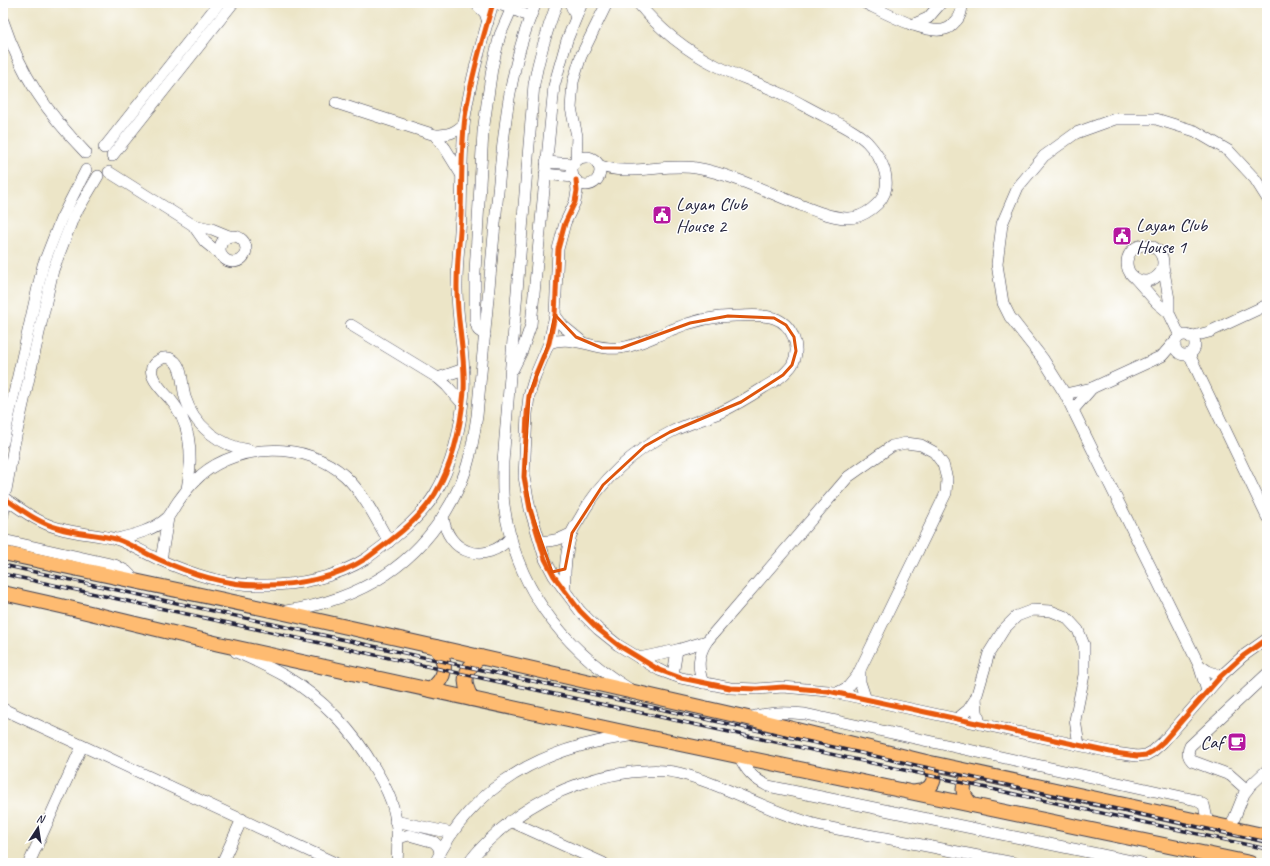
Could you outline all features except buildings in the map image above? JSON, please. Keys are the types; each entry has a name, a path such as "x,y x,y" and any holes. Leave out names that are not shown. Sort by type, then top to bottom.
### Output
{"main road":[{"path":"3,554 280,612 748,718 978,774 1267,836"},
{"path":"3,593 219,644 637,735 916,792 1212,859 1250,863"},
{"path":"430,690 438,684 444,673 443,658 436,647"},
{"path":"472,699 467,690 465,678 470,666 480,657"},
{"path":"916,792 922,792 927,789 932,784 934,778 930,766 926,762"},
{"path":"972,805 964,794 964,787 966,781 972,776 978,774"}],"street":[{"path":"108,152 219,3"},
{"path":"108,152 233,3"},
{"path":"475,3 484,13 512,6 530,17"},
{"path":"280,612 302,609 336,600 368,586 397,567 424,543 444,516 460,486 471,453 477,416 504,125 515,68 530,17 536,3"},
{"path":"557,3 540,54 534,84 510,372 503,476 503,504 510,537 529,586 553,623 582,655 633,692"},
{"path":"570,3 576,17"},
{"path":"510,372 522,352 531,325 554,86 562,55 582,3"},
{"path":"607,3 581,56 573,82 571,108 577,136 575,162 572,168 575,178 575,202 565,222 558,249 555,315 549,343 535,376 529,396 526,420 524,477 530,509 545,559 552,572 580,611 598,629 618,645 659,670 703,683 730,688 757,689 783,687 813,689 837,693 1127,756 1146,755 1163,742 1221,676 1243,656 1267,639"},
{"path":"546,162 575,162 584,157 607,168 617,170 665,167 688,167 711,170 838,218 858,217 869,211 878,203 886,189 885,169 877,155 866,141 849,128 784,95 717,66 694,54 654,21 638,3"},
{"path":"864,3 912,25 934,30 948,29 958,20 962,7 961,3"},
{"path":"912,25 928,18 942,3"},
{"path":"485,335 478,330 475,320 483,132 492,68 506,19 512,6"},
{"path":"492,10 506,19"},
{"path":"5,497 23,511 40,521 58,528 117,540 197,575 221,582 245,585 270,585 320,578 344,570 366,558 389,542 421,513 435,494 452,453 458,433 464,369 458,313 457,284 461,233 461,175 464,124 470,89 492,10"},
{"path":"3,21 25,74 40,99 64,130 86,153"},
{"path":"336,103 435,135 446,135 456,131 464,124"},
{"path":"1207,691 1199,665 1065,394 1055,376 1010,317 1005,308 997,264 1002,224 1018,187 1044,156 1076,133 1115,119 1156,119 1195,131 1229,151 1255,179 1267,198"},
{"path":"435,135 451,157 461,175"},
{"path":"577,136 596,162 600,170 598,178"},
{"path":"95,147 108,152 113,164 109,172 102,176 93,176 86,170 83,160 86,153 95,147"},
{"path":"3,442 44,266 61,219 86,170"},
{"path":"545,174 575,178 581,184 588,184 617,170"},
{"path":"109,172 193,225 212,229 229,236 235,236 242,240 246,248 242,259 233,263 227,262 205,242 193,225"},
{"path":"3,514 14,445 53,270 73,218 98,176"},
{"path":"575,202 582,197 588,184"},
{"path":"221,256 219,252 220,244 222,240 229,236"},
{"path":"1169,313 1169,299 1163,261 1160,253 1154,247 1145,244 1136,247 1130,253 1127,262 1129,270 1157,303 1169,313 1182,338 1194,342 1188,353"},
{"path":"1135,277 1143,280 1152,279 1159,274 1163,266"},
{"path":"1065,394 1092,388 1162,356 1182,338 1209,332 1267,305"},
{"path":"555,315 568,331 584,342"},
{"path":"549,343 564,339 584,342 602,348 621,348 639,343 690,323 709,318 728,316 760,316 774,318 786,325 794,337 796,351 792,365 783,375 742,402 670,432 646,446 623,464 602,484 585,508 572,533 567,551 565,591"},
{"path":"351,325 438,378 462,403"},
{"path":"1162,356 1188,353 1209,332"},
{"path":"1182,338 1175,348 1176,351 1188,353"},
{"path":"1188,353 1267,517"},
{"path":"187,489 191,471 191,453 188,435 182,418 173,402 153,377 151,371 157,360 162,358 174,360 178,365 185,397 191,411 200,424 212,435 225,443 240,449 255,451 284,451 306,455 326,463 344,475 359,491 389,542"},
{"path":"438,378 464,369"},
{"path":"1073,410 1092,388"},
{"path":"703,683 699,666 702,648 848,477 892,446 906,443 921,445 934,452 943,464 947,478 946,493 857,676 848,687 837,693"},
{"path":"161,560 168,518 187,489 201,475 217,464 236,456 255,451"},
{"path":"444,516 444,525 452,540 458,546 469,552 490,552 505,543 510,537"},
{"path":"117,540 135,535 168,518"},
{"path":"540,541 551,542 562,539 572,533"},
{"path":"3,540 115,565 126,571 137,582"},
{"path":"552,572 565,570"},
{"path":"957,719 968,710 976,698 989,653 1004,628 1017,616 1033,610 1051,610 1066,618 1078,630 1084,645 1084,675 1075,720 1060,742"},
{"path":"639,658 682,649 707,641"},
{"path":"219,644 285,676 310,693 332,712 352,734 369,758 383,784 394,811 397,863"},
{"path":"682,649 700,656"},
{"path":"673,675 682,649"},
{"path":"1199,665 1208,671 1221,676"},
{"path":"860,670 860,682 866,700"},
{"path":"1247,790 1230,775 1192,761 1188,752 1190,746 1267,674"},
{"path":"976,698 980,724"},
{"path":"3,709 335,863"},
{"path":"748,718 761,714 783,712 805,714 1196,800 1204,805 1208,824"},
{"path":"1075,720 1079,746"},
{"path":"435,863 452,833 476,804 516,773 539,761 581,745 612,738 637,735"},
{"path":"29,863 82,746"},
{"path":"739,756 743,766 750,774 758,781 768,786 1141,863"},
{"path":"469,863 490,838 510,821 532,806 562,790 613,774 649,770 677,773 710,782 776,811 817,824 1014,863"},
{"path":"1230,829 1247,790 1267,770"},
{"path":"222,863 242,819"},
{"path":"395,821 452,833"},
{"path":"510,821 603,863"},
{"path":"396,840 409,835 434,842 438,846 440,852"},
{"path":"1096,854 1103,863"}],"highlighted area":[{"path":"555,315 576,337 602,348 621,348 690,323 728,316 774,318 786,325 794,337 796,351 792,365 783,375 741,402 670,432 645,446 603,485 572,533 565,569 552,572 530,509 524,477 529,396 549,343"}],"railway":[{"path":"3,565 1267,842"},
{"path":"3,574 1267,849"}],"cycle path":[{"path":"7,500 31,516 51,526 72,532 116,539 184,570 221,581 246,584 287,584 329,576 367,558 415,519 431,501 447,470 461,418 464,377 457,297 457,267 461,215 462,154 467,102 493,3"},
{"path":"576,180 577,191 575,202 565,223 558,249 555,315 549,343 535,376 529,396 524,477 530,509 545,559 554,576 580,611 598,629 618,645 659,670 681,678 730,688 757,689 783,687 828,691 1115,753 1137,756 1146,755 1153,751 1163,742 1221,676 1243,656 1267,639"}],"place":[{"name":"Layan Club House 2","path":"662,215"},
{"name":"Layan Club House 1","path":"1122,236"},
{"name":"Caf","path":"1237,742"}]}
